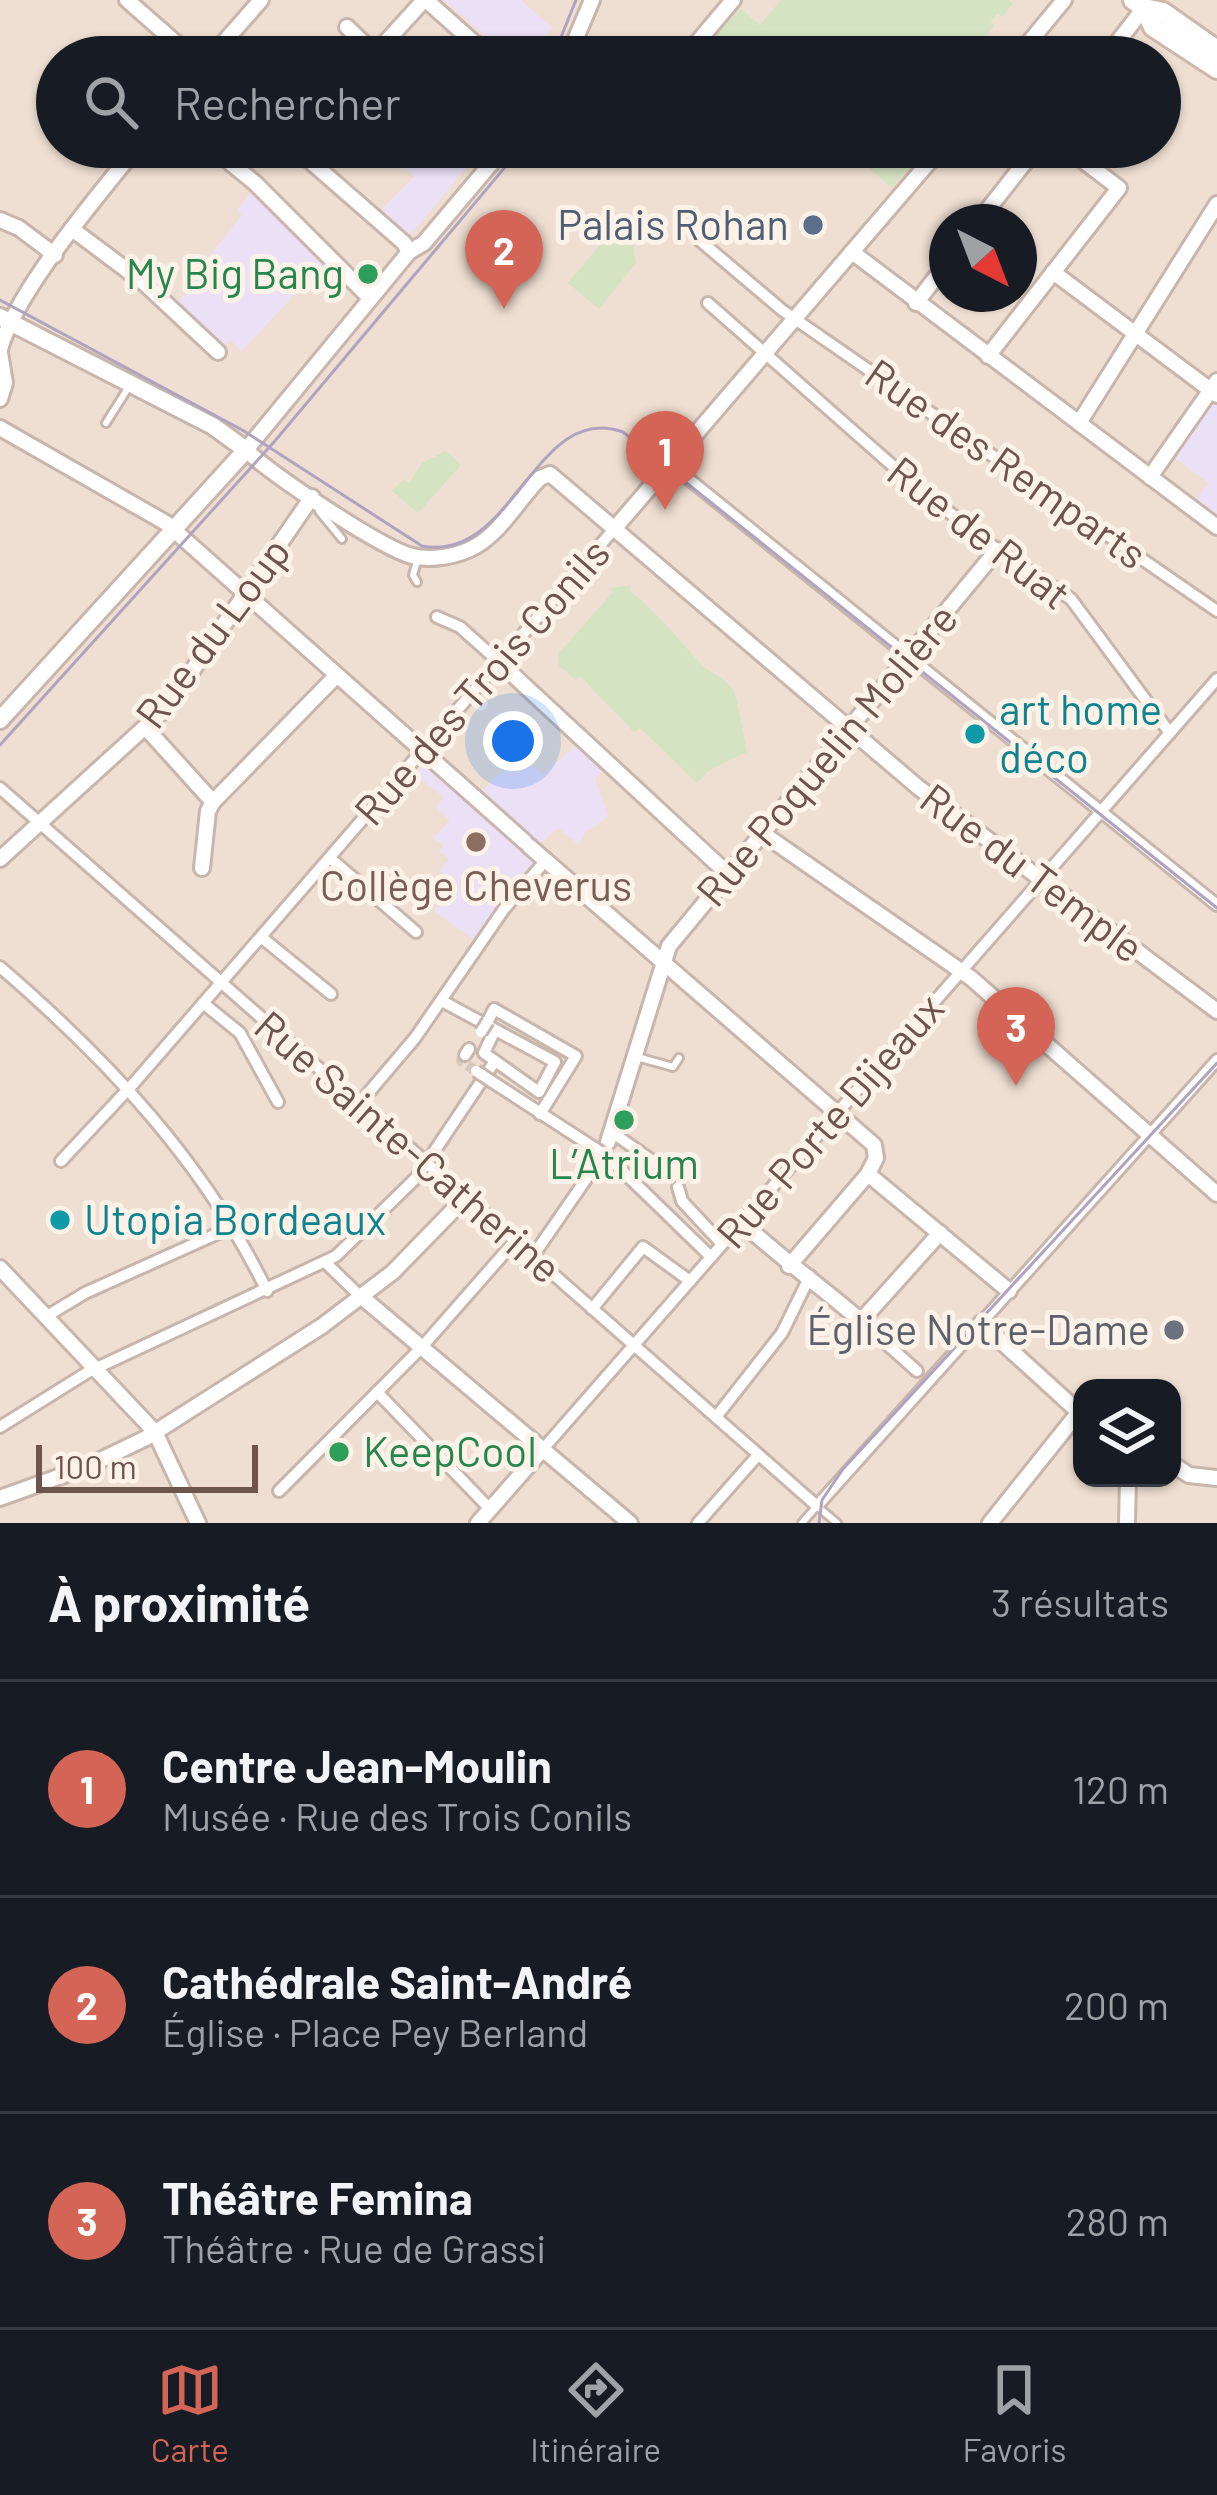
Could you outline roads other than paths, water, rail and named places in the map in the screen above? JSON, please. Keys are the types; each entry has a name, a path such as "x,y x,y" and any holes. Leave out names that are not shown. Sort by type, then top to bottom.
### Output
{"main road":[{"path":"1138,4 1163,12 1217,50"},
{"path":"1138,4 1153,26 1168,36"},
{"path":"1181,45 1217,69"}],"street":[{"path":"127,0 168,36"},
{"path":"230,36 262,0"},
{"path":"394,36 425,0 466,36"},
{"path":"703,36 733,0"},
{"path":"1034,36 1064,0"},
{"path":"576,36 589,1"},
{"path":"1119,36 1138,4"},
{"path":"346,26 356,36"},
{"path":"0,400 5,382 0,351 6,320 121,168"},
{"path":"237,168 370,298"},
{"path":"317,168 409,252"},
{"path":"0,720 175,531 409,252 424,243 487,168"},
{"name":"Rue des Trois Conils","path":"61,1161 262,937 924,168"},
{"path":"992,204 1020,168"},
{"path":"988,356 1119,188 1093,168"},
{"path":"1079,423 1217,204"},
{"path":"0,220 55,255"},
{"path":"72,230 145,283 218,352"},
{"name":"Rue des Remparts","path":"697,238 794,317 1217,611"},
{"path":"852,252 1217,527"},
{"path":"1053,272 1215,389 1150,477"},
{"path":"916,303 929,286"},
{"name":"Rue de Ruat","path":"707,303 919,489 997,550 1071,599 1170,734"},
{"path":"6,320 213,426 312,497 388,545 418,558"},
{"path":"0,428 166,523 874,1145 876,1158 868,1174 789,1266"},
{"path":"670,464 1217,905"},
{"name":"Rue du Temple","path":"418,558 450,555 478,545 540,478 550,474 850,731 1040,881 1217,1011"},
{"name":"Rue du Loup","path":"0,859 146,728 183,688 312,497"},
{"name":"Rue Poquelin Molière","path":"605,1148 669,946 997,550"},
{"path":"437,617 460,628 622,770 728,874"},
{"path":"202,868 213,802 336,676"},
{"name":"Rue Porte Dijeaux","path":"543,1449 1217,679"},
{"path":"146,728 213,802"},
{"name":"Rue Sainte-Catherine","path":"0,788 817,1506"},
{"path":"762,833 962,971 1217,1194"},
{"path":"330,858 416,932"},
{"path":"359,1104 545,860"},
{"path":"262,937 331,994"},
{"path":"0,967 129,1087 232,1227 267,1291"},
{"path":"442,1001 488,1028 538,1048 555,1062 539,1092 496,1070 476,1071"},
{"path":"203,1004 240,1033 278,1102"},
{"path":"540,1114 575,1056 517,1027 494,1009 484,1053 516,1092 540,1114 605,1148 671,1174"},
{"path":"817,1506 1217,1060"},
{"path":"0,1426 97,1369 326,1263 383,1213 496,1070"},
{"path":"532,1256 605,1148"},
{"path":"605,1148 711,1257"},
{"path":"868,1174 1010,1291"},
{"path":"678,1186 682,1201 722,1244"},
{"path":"0,1498 86,1467 154,1432 363,1298 465,1198"},
{"path":"742,1222 917,1371"},
{"path":"47,1316 85,1293 232,1227"},
{"path":"861,1321 940,1233"},
{"path":"279,1491 421,1348 515,1241"},
{"path":"592,1309 643,1247 690,1281"},
{"path":"326,1263 630,1523"},
{"path":"0,1268 154,1432 193,1521"},
{"path":"716,1417 782,1334 810,1276"},
{"path":"981,1323 1073,1408"},
{"path":"377,1392 490,1509"},
{"path":"990,1523 1073,1422"},
{"path":"478,1523 543,1449"},
{"path":"698,1523 758,1455"},
{"path":"1181,1470 1217,1478"},
{"path":"1127,1523 1128,1487"}],"lane":[{"path":"106,424 131,382"},
{"path":"312,497 326,523 342,539"},
{"path":"417,582 413,575 418,558"},
{"path":"634,1056 673,1067 679,1058"},
{"path":"802,1523 817,1506 837,1523"}],"tunnel":[{"path":"465,1055 461,1061 476,1071"}],"tram line":[{"path":"561,36 576,0"},
{"path":"0,745 274,442 504,168"},
{"path":"0,300 244,431 422,546 454,545 480,531 568,439 593,428 623,432 1217,908"},
{"path":"819,1523 822,1500 843,1469 1217,1063"}],"place":[{"name":"Palais Rohan","path":"813,225"},
{"name":"My Big Bang","path":"368,274"},
{"name":"Cathédrale Saint-André","path":"504,309"},
{"name":"Centre Jean-Moulin","path":"665,510"},
{"name":"art home déco","path":"975,734"},
{"name":"Collège Cheverus","path":"476,842"},
{"name":"Théâtre Femina","path":"1016,1086"},
{"name":"L’Atrium","path":"624,1120"},
{"name":"Utopia Bordeaux","path":"60,1220"},
{"name":"Église Notre-Dame","path":"1174,1330"},
{"name":"KeepCool","path":"339,1452"}]}
